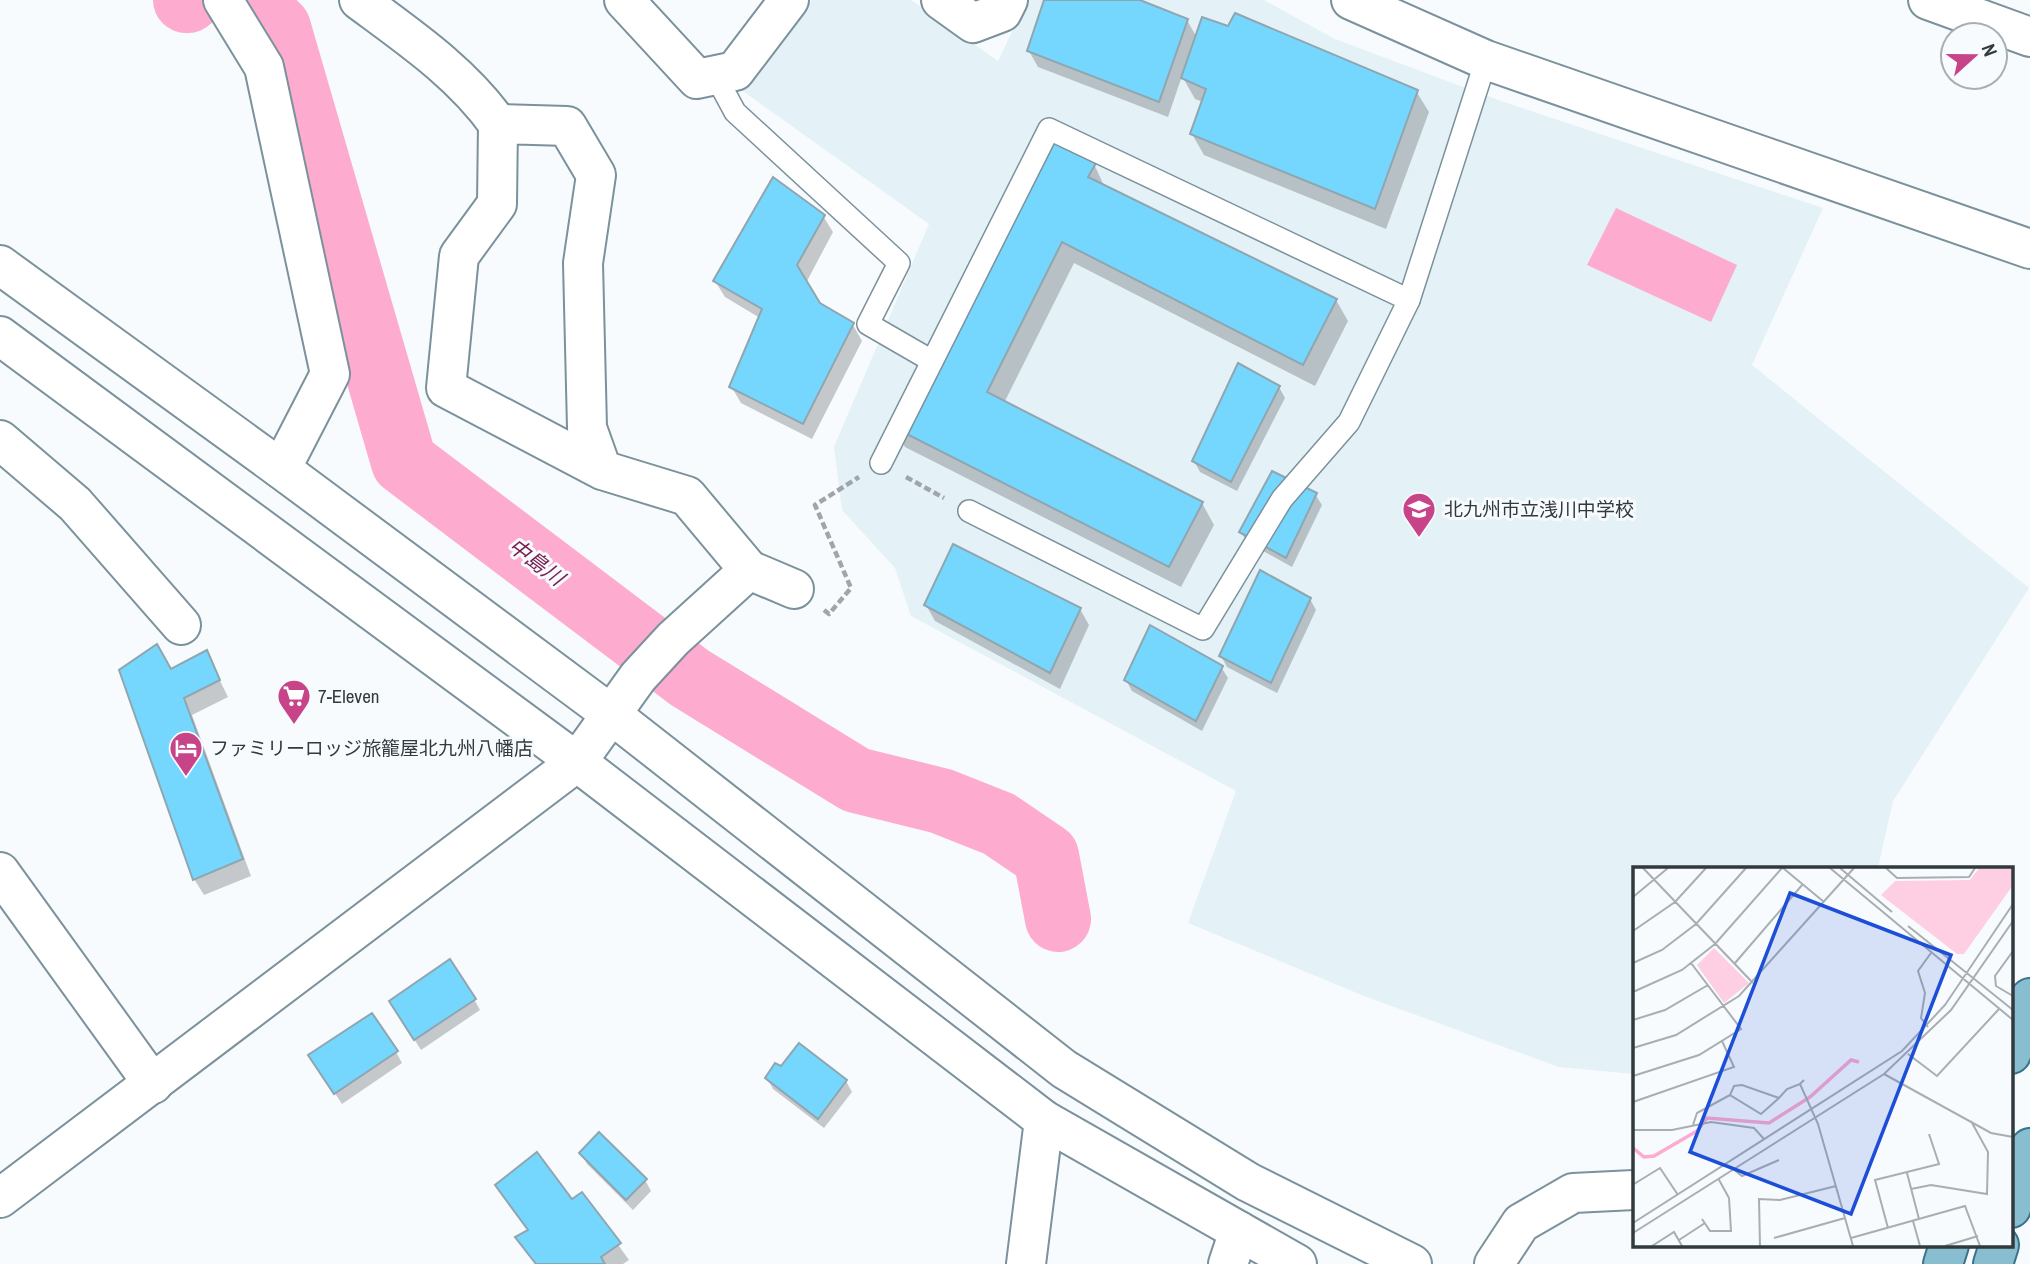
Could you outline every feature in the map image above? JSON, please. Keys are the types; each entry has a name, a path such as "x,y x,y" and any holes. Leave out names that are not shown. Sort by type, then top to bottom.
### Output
{"main road":[{"path":"2012,1051 2030,998"},
{"path":"2012,1205 2030,1148"},
{"path":"1943,1264 1949,1246"},
{"path":"1993,1264 1999,1246"}],"street":[{"path":"223,0 264,66 330,374 281,468"},
{"path":"359,0 423,48 478,95 498,124 497,204 459,256 446,388 602,470 687,496 749,570 794,589"},
{"path":"624,0 697,79 735,71 789,0"},
{"path":"941,0 973,23 1002,12 1008,0"},
{"path":"1351,0 1486,60 2030,248"},
{"path":"1928,0 2030,37"},
{"path":"498,124 567,126 596,175 583,263 587,428 602,470"},
{"path":"0,265 281,468 612,715 1064,1069 1248,1182 1412,1264"},
{"path":"0,335 577,762 1044,1120 1233,1248 1297,1264"},
{"path":"0,440 75,504 181,625"},
{"path":"0,1198 577,762 638,677 673,639 749,570"},
{"path":"0,872 153,1084"},
{"path":"1026,1264 1044,1120"},
{"path":"1493,1264 1521,1223 1573,1193 1633,1190"}],"lane":[{"path":"969,511 1203,629 1282,499 1349,422 1409,300 1486,60"},
{"path":"715,75 734,112 899,263 868,324 933,361"},
{"path":"881,463 1049,129 1409,300"}],"path":[{"path":"794,589 829,614 851,588 815,505 881,463 969,511"}],"shaded area":[{"name":"北九州市立浅川中学校","path":"812,0 911,0 998,61 1027,0 1264,0 1335,39 1501,101 1823,208 1752,365 2029,588 1893,801 1878,867 1633,867 1633,1074 1559,1067 1364,996 1188,923 1236,791 911,616 895,568 842,510 834,447 929,224 740,89"},
{"path":"1616,208 1737,265 1711,322 1587,265"}],"building":[{"path":"1044,0 1140,0 1188,19 1159,102 1027,51"},
{"path":"1235,13 1418,90 1375,209 1190,134 1206,89 1181,78 1202,17 1228,26"},
{"path":"1038,130 1096,163 1088,177 1337,299 1303,365 1062,242 987,392 1203,502 1169,567 891,426"},
{"path":"773,177 825,215 797,265 820,303 854,323 803,424 729,387 762,309 713,281"},
{"path":"1238,363 1280,386 1231,482 1192,461"},
{"path":"1272,471 1317,493 1286,558 1239,532"},
{"path":"953,544 1081,608 1050,673 924,605"},
{"path":"1260,570 1311,598 1271,683 1219,656"},
{"path":"1150,625 1223,666 1196,721 1124,680"},
{"name":"ファミリーロッジ旅籠屋北九州八幡店","path":"157,644 171,669 207,650 220,680 184,698 243,859 193,880 119,670"},
{"path":"450,959 476,999 414,1040 389,1001"},
{"path":"372,1013 398,1051 334,1094 308,1055"},
{"path":"799,1043 847,1080 818,1119 765,1078 775,1063 781,1066"},
{"path":"599,1132 647,1179 626,1200 579,1153"},
{"path":"537,1152 572,1199 582,1192 621,1243 601,1257 605,1264 536,1264 515,1237 528,1230 495,1185"}],"waterway":[{"name":"中島川","path":"249,0 278,28 404,462 690,678 856,780 941,801 999,824 1046,856 1058,919"}],"place":[{"name":"北九州市立浅川中学校","path":"1419,539"},
{"name":"7-Eleven","path":"294,726"},
{"name":"ファミリーロッジ旅籠屋北九州八幡店","path":"186,778"}]}
